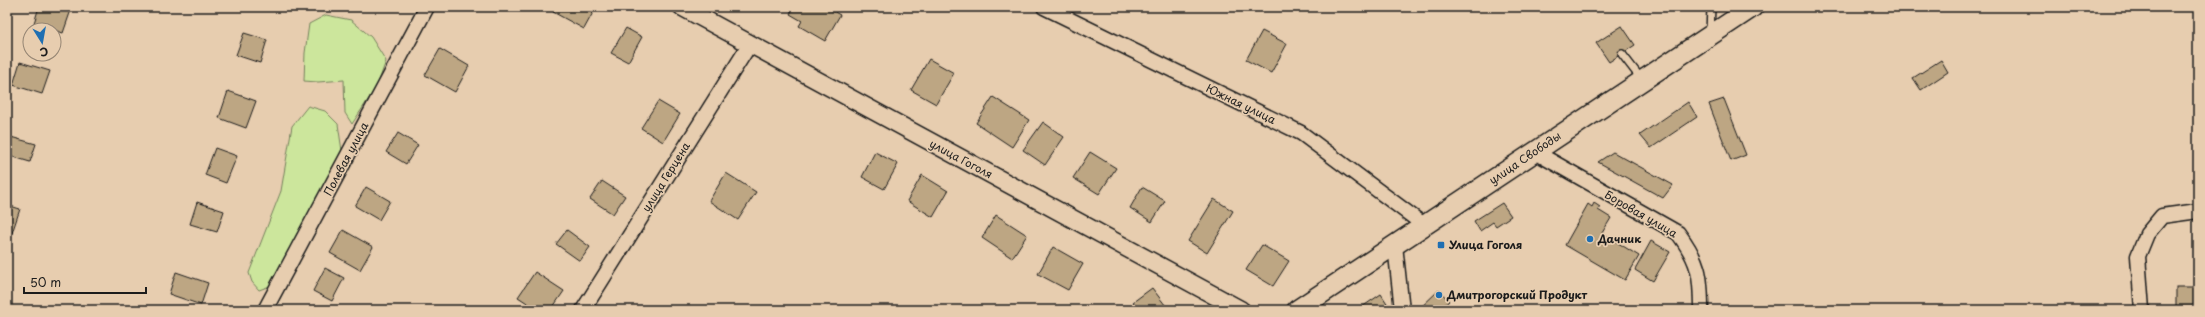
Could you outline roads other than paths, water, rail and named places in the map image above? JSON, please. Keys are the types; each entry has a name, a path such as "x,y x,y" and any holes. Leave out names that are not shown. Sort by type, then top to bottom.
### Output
{"main road":[{"name":"улица Свободы","path":"1297,310 1753,7"}],"street":[{"name":"Полевая улица","path":"265,310 426,7"},
{"name":"улица Гоголя","path":"682,7 1241,310"},
{"name":"Южная улица","path":"1044,7 1301,133 1424,225"},
{"name":"улица Герцена","path":"583,310 750,44"},
{"name":"Боровая улица","path":"1535,152 1678,233 1691,250 1701,276 1702,310"},
{"path":"2142,310 2138,256 2147,234 2162,216 2198,211"},
{"path":"1395,244 1402,310"}],"lane":[{"path":"1710,36 1711,7"},
{"path":"1622,54 1642,80"}],"place":[{"name":"Дачник","path":"1590,239"},
{"name":"Улица Гоголя","path":"1441,245"},
{"name":"Дмитрогорский Продукт","path":"1439,295"}]}
